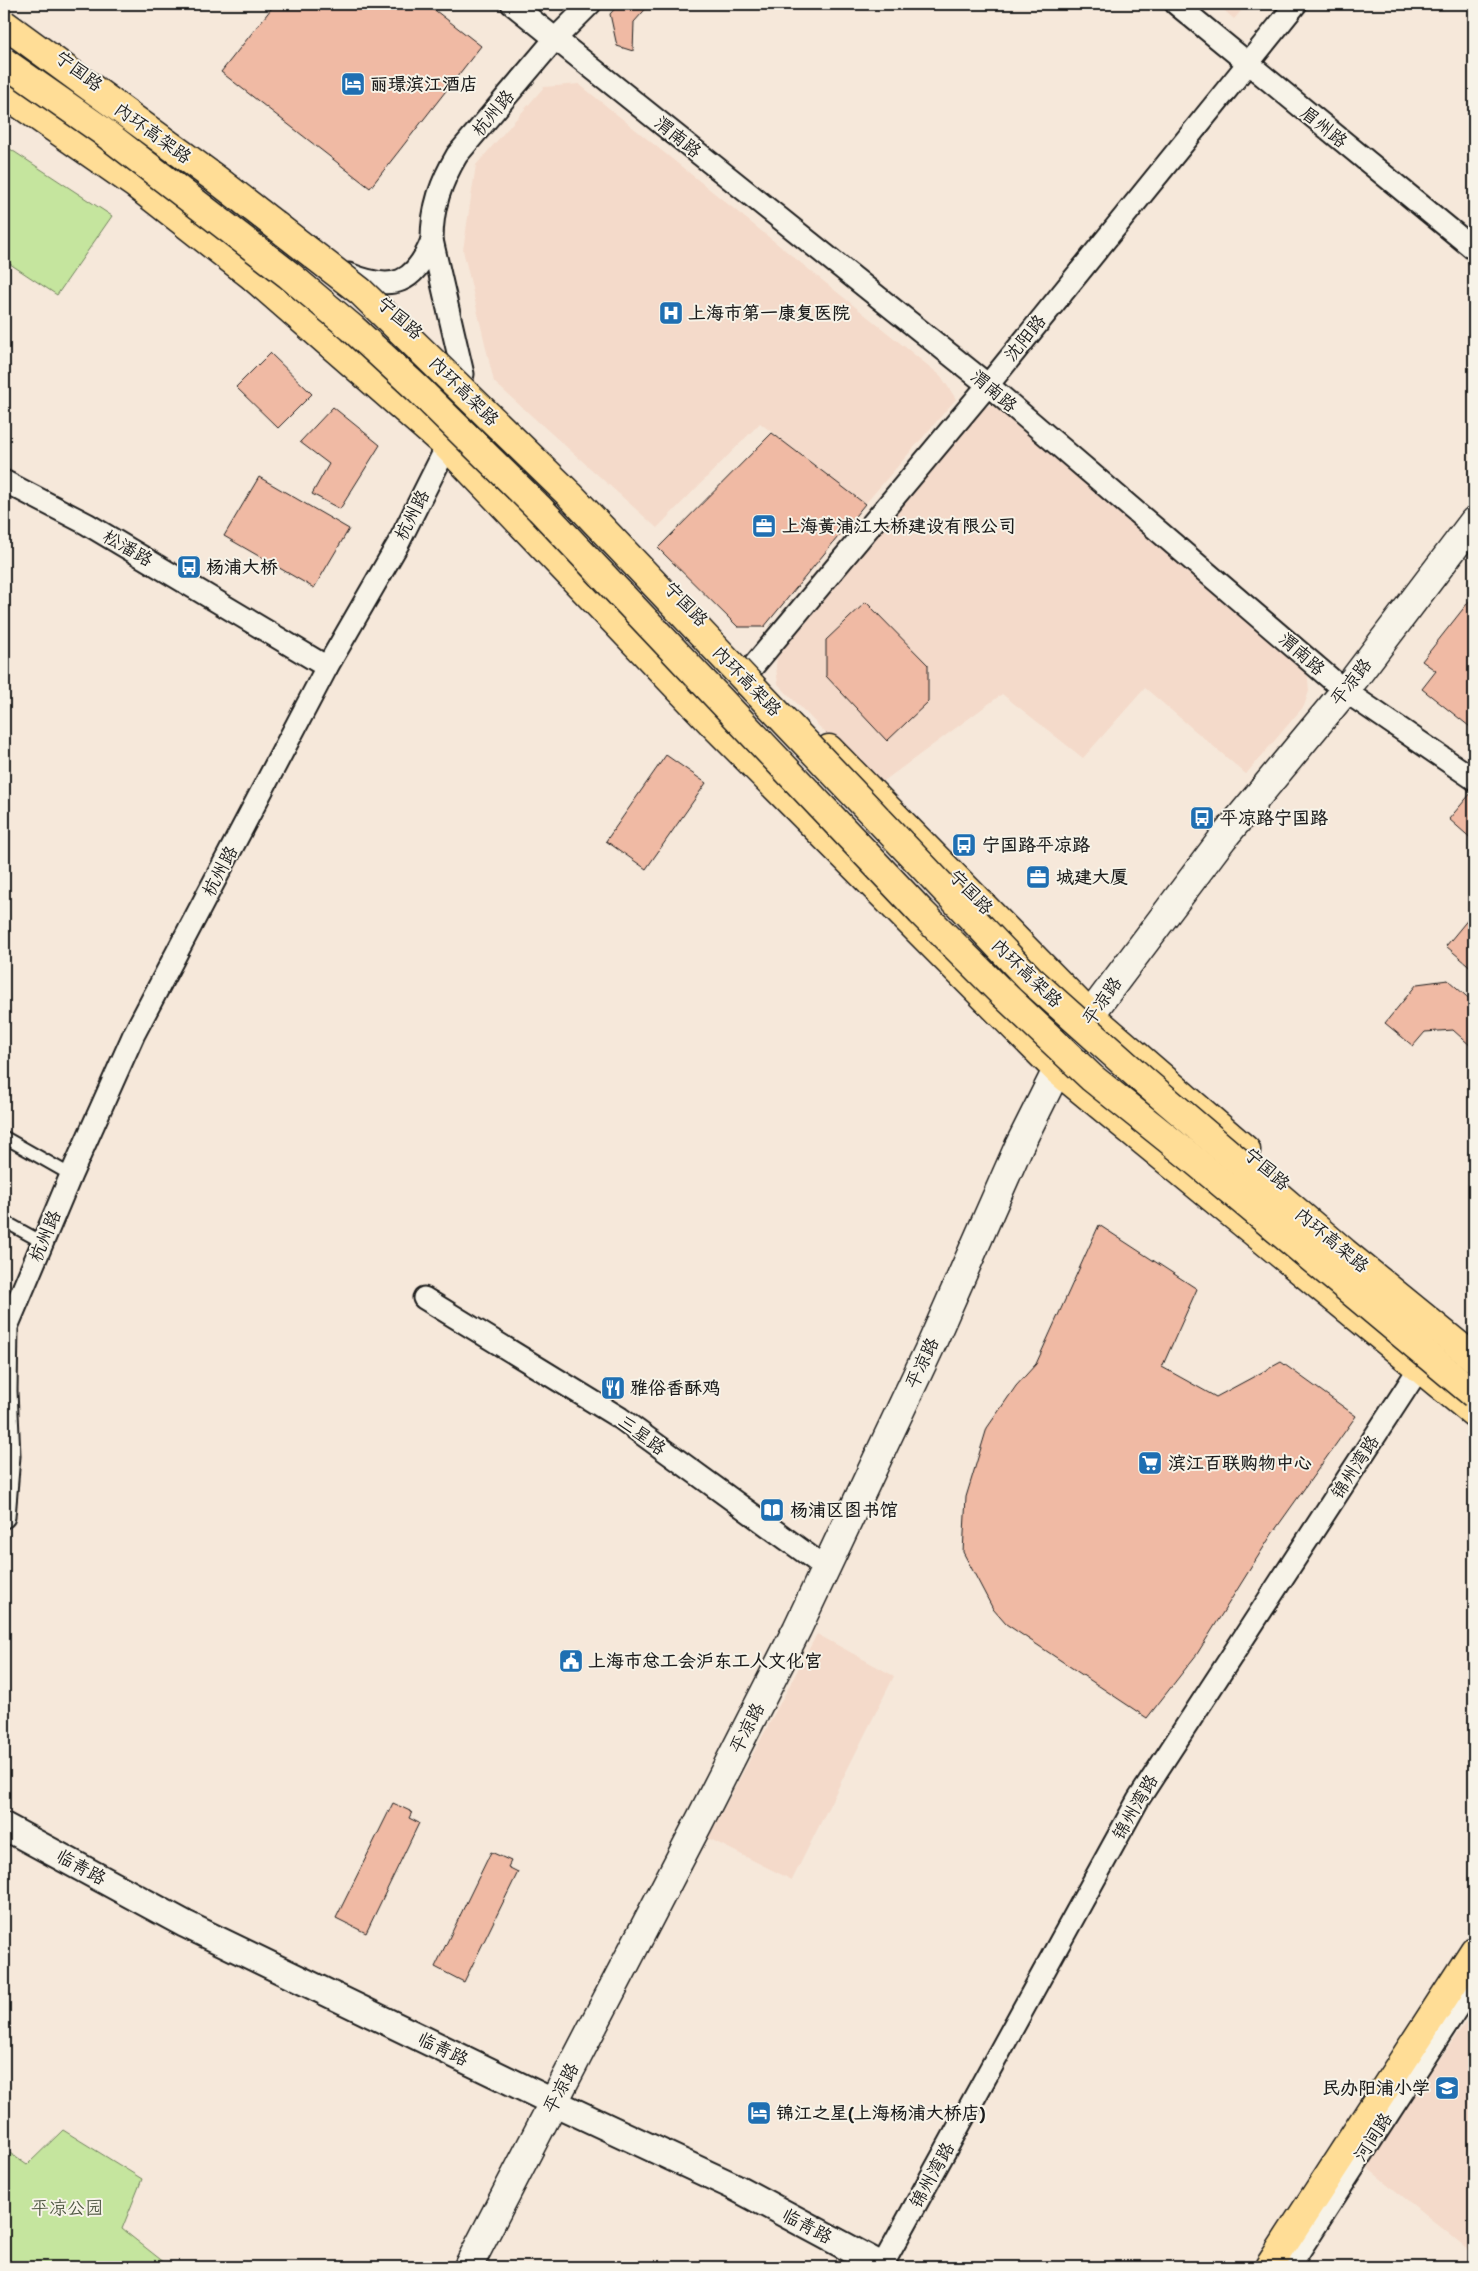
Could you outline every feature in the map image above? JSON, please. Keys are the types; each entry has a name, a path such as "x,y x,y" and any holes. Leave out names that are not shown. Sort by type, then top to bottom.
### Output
{"main road":[{"name":"宁国路","path":"4,15 349,274 463,374 750,670 1090,1015 1433,1314 1474,1347"},
{"name":"内环高架路","path":"4,24 216,179 360,291 570,495 1030,979 1144,1081 1344,1252 1474,1358"},
{"name":"内环高架路","path":"4,62 101,130 289,275 352,328 418,389 540,509 921,912 1000,992 1092,1078 1188,1155 1474,1394"},
{"path":"4,93 135,184 251,275 447,446 712,723 1057,1070 1474,1412"},
{"name":"平凉路","path":"468,2267 697,1826 826,1568 932,1343 1019,1146 1057,1070 1090,1015 1223,838 1345,691 1474,521"},
{"path":"1269,2267 1474,1951"}],"street":[{"name":"渭南路","path":"512,4 988,385 1345,691 1474,780"},
{"name":"杭州路","path":"4,1517 9,1456 5,1391 5,1326 134,1034 327,666 398,544 447,446 463,374 432,240 432,220 444,176 458,155 555,39 590,4"},
{"name":"眉州路","path":"1176,4 1474,249"},
{"name":"沈阳路","path":"750,670 988,385 1296,4"},
{"name":"杭州路","path":"349,274 369,282 388,282 410,276 424,260 432,240"},
{"name":"松潘路","path":"4,481 103,533 327,666"},
{"name":"三星路","path":"424,1298 620,1418 826,1568"},
{"name":"锦州湾路","path":"883,2267 1138,1800 1420,1367"},
{"name":"临青路","path":"4,1826 185,1924 553,2102 733,2186 883,2267"},
{"name":"河间路","path":"1289,2267 1474,1982"}],"lane":[{"path":"4,1137 71,1174"},
{"path":"4,1221 42,1242"}],"shaded area":[{"path":"1217,4 1247,4 1234,19"},
{"name":"上海市第一康复医院","path":"579,84 941,376 956,399 865,504 760,423 657,528 494,382 463,250 476,165 544,87"},
{"path":"992,405 999,407 1307,668 1309,691 1304,706 1246,774 1145,688 1083,758 1002,694 877,786 778,684 777,654 976,415 983,408"},
{"path":"817,1634 894,1676 792,1880 708,1838"},
{"name":"民办阳浦小学","path":"1474,2010 1474,2254 1365,2166"}],"green space":[{"path":"4,145 112,216 57,295 4,260"},
{"name":"平凉公园","path":"63,2130 142,2179 122,2229 170,2267 4,2267 4,2149 27,2165"}],"building":[{"path":"275,4 319,4 322,6 323,4 427,4 481,46 370,188 221,72"},
{"path":"619,4 650,4 634,22 633,51 617,46 610,14"},
{"path":"270,353 312,394 278,428 236,387"},
{"path":"333,407 380,445 340,509 312,494 329,464 300,442"},
{"name":"上海黄浦江大桥建设有限公司","path":"772,433 865,504 764,627 738,627 658,548"},
{"path":"259,477 349,529 314,588 224,536"},
{"path":"1474,595 1474,730 1422,689 1436,671 1422,661"},
{"path":"866,602 928,665 928,702 887,741 826,676 826,640"},
{"path":"666,755 706,783 646,869 606,841"},
{"path":"1471,793 1474,796 1474,841 1449,819"},
{"path":"1474,912 1474,970 1446,946"},
{"path":"1448,980 1474,1003 1474,1045 1472,1047 1453,1030 1425,1032 1413,1046 1385,1023 1417,984"},
{"name":"滨江百联购物中心","path":"1099,1225 1197,1289 1162,1367 1216,1397 1281,1362 1356,1416 1272,1534 1197,1654 1147,1718 1006,1624 993,1609 963,1552 966,1497 987,1428 1016,1386 1036,1364"},
{"path":"393,1803 412,1812 409,1818 419,1823 366,1933 336,1918"},
{"path":"491,1852 511,1861 508,1867 518,1872 464,1982 435,1967"}],"place":[{"name":"丽璟滨江酒店","path":"353,84"},
{"name":"上海市第一康复医院","path":"671,313"},
{"name":"上海黄浦江大桥建设有限公司","path":"764,526"},
{"name":"杨浦大桥","path":"189,567"},
{"name":"平凉路宁国路","path":"1202,818"},
{"name":"宁国路平凉路","path":"964,845"},
{"name":"城建大厦","path":"1038,877"},
{"name":"雅俗香酥鸡","path":"613,1388"},
{"name":"滨江百联购物中心","path":"1150,1463"},
{"name":"杨浦区图书馆","path":"772,1510"},
{"name":"上海市总工会沪东工人文化宫","path":"571,1661"},
{"name":"民办阳浦小学","path":"1447,2088"},
{"name":"锦江之星(上海杨浦大桥店)","path":"759,2113"}]}
